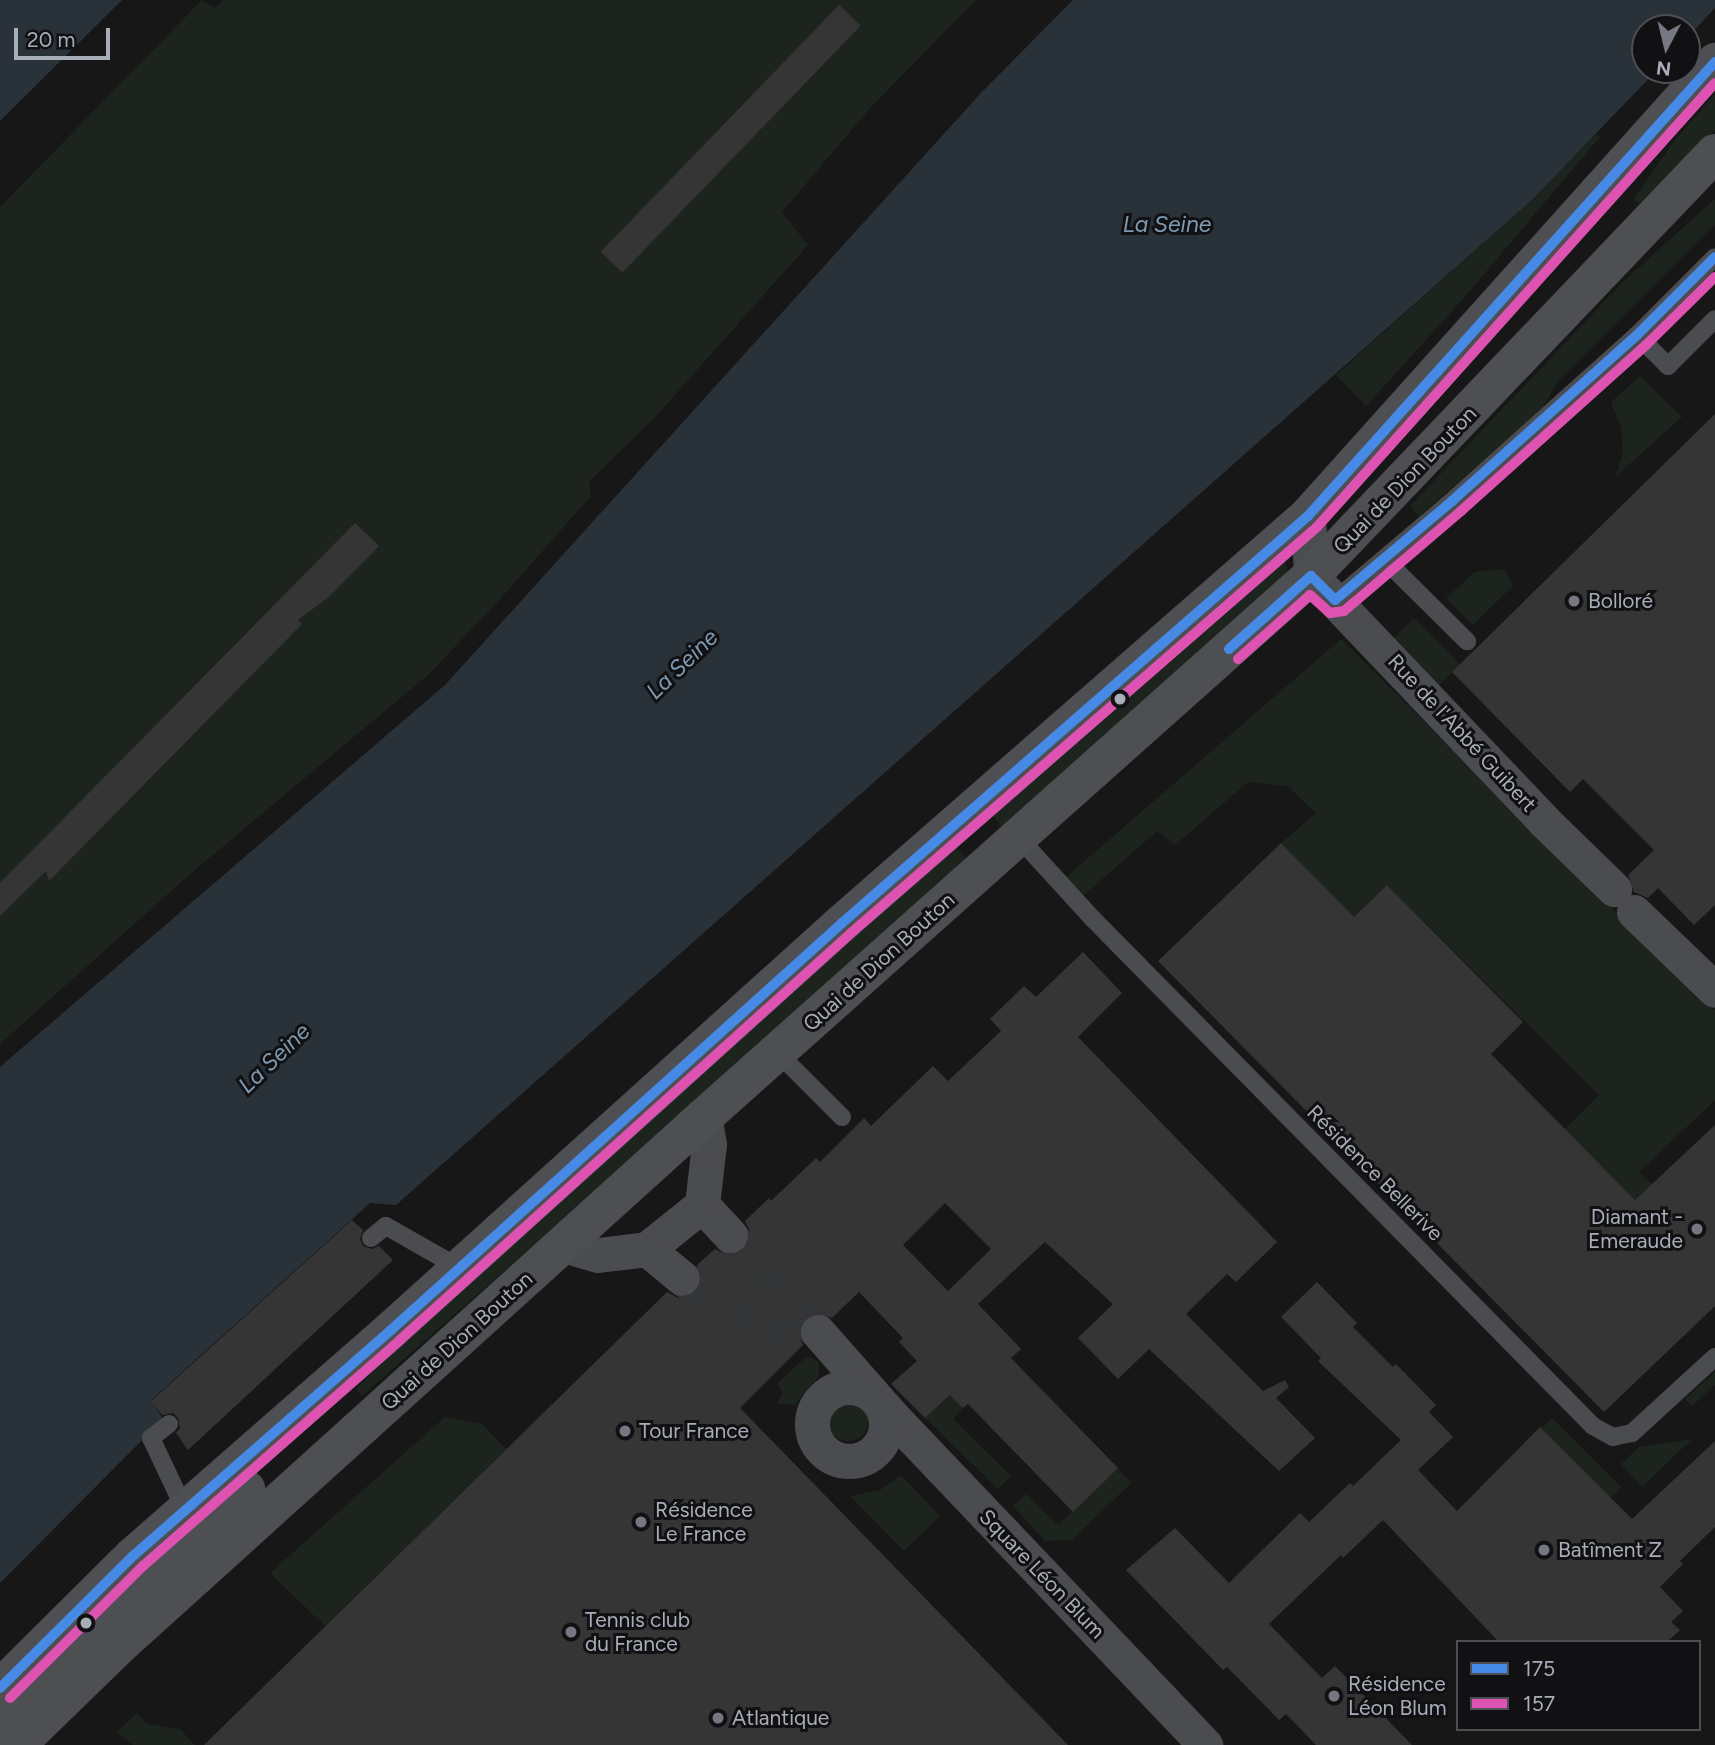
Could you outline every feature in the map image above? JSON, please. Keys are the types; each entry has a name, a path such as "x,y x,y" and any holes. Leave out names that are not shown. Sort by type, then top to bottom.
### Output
{"main road":[{"name":"Quai de Dion Bouton","path":"0,1688 133,1556 391,1330 831,933 1308,516 1715,62"},
{"name":"Quai de Dion Bouton","path":"17,1745 130,1636 777,1052 1019,838 1323,588 1715,153"},
{"path":"1657,216 1694,206 1715,187"},
{"name":"Quai de Dion Bouton","path":"0,1722 319,1420 391,1330"}],"street":[{"path":"1308,516 1323,588"},
{"name":"Rue de l'Abbé Guibert","path":"1323,588 1544,821 1715,990"},
{"path":"563,1245 598,1255 648,1249 702,1205 709,1144 704,1117"},
{"path":"702,1205 730,1235"},
{"path":"648,1249 682,1278"},
{"name":"Square Léon Blum","path":"818,1332 879,1402 1205,1745"}],"lane":[{"path":"1323,588 1384,559 1637,335 1715,257"},
{"path":"1637,335 1668,366 1715,319"},
{"path":"1384,559 1467,641"},
{"name":"Résidence Bellerive","path":"1019,838 1207,1035 1603,1434 1613,1437 1632,1433 1715,1357"},
{"path":"777,1052 842,1117"},
{"path":"371,1238 386,1226 458,1267"},
{"path":"169,1424 152,1438 185,1510"}],"shaded area":[{"path":"202,0 215,8 223,0 976,0 871,107 782,212 808,245 658,414 589,482 591,496 502,597 429,674 189,875 0,1044 0,207"},
{"path":"1715,94 1715,130 1644,206 1633,200 1675,140"},
{"path":"1596,134 1600,137 1463,299 1366,406 1336,375 1533,199"},
{"path":"1715,199 1715,224 1556,383 1542,410 1419,516 1410,506 1624,281"},
{"path":"1640,376 1682,417 1615,477 1623,453 1621,427 1611,402"},
{"path":"1285,558 1289,579 1005,831 991,814"},
{"path":"1504,569 1513,586 1473,625 1446,598 1475,572"},
{"path":"1414,618 1460,664 1439,685 1393,639"},
{"path":"1341,639 1715,1010 1715,1100 1639,1172 1652,1184 1635,1200 1565,1129 1599,1095 1387,885 1354,917 1281,843 1316,813 1287,786 1248,782 1175,845 1157,831 1084,895 1065,878"},
{"path":"955,846 969,862 362,1396 356,1389 479,1265"},
{"path":"807,1356 819,1362 818,1377 795,1404 777,1404 783,1392 777,1384"},
{"path":"1715,1372 1715,1385 1692,1406 1685,1399"},
{"path":"951,1395 963,1408 953,1419 1011,1476 998,1489 925,1418"},
{"path":"848,1399 863,1405 869,1420 863,1435 848,1441 833,1435 827,1420 833,1405"},
{"path":"445,1417 482,1424 506,1449 325,1626 270,1573"},
{"path":"1552,1418 1621,1487 1611,1498 1541,1429"},
{"path":"1692,1439 1642,1487 1621,1464 1639,1447"},
{"path":"1118,1468 1131,1483 1072,1540 1045,1541 1013,1506 1026,1494 1058,1525"},
{"path":"901,1475 940,1516 904,1551 850,1496 880,1490"},
{"path":"137,1713 147,1724 180,1729 195,1745 133,1745 117,1732"}],"water":[{"path":"0,0 122,0 0,121"},
{"name":"La Seine","path":"1073,0 1715,0 1715,8 1701,23 1701,14 1631,14 1631,84 1644,84 1533,199 396,1205 370,1203 151,1400 163,1419 0,1583 0,1067 445,685 980,94"}],"building":[{"path":"839,5 861,26 622,273 601,252"},
{"path":"1715,414 1715,905 1694,925 1658,888 1648,898 1634,892 1628,875 1654,850 1583,779 1570,792 1452,672"},
{"path":"355,523 379,546 330,596 298,620 302,624 49,881 46,871 0,916 0,883"},
{"path":"1281,843 1354,917 1387,885 1523,1022 1491,1054 1635,1200 1715,1125 1715,1306 1604,1412 1158,961"},
{"path":"1083,952 1122,993 1078,1037 1277,1242 1236,1282 1227,1274 1186,1314 1263,1391 1285,1380 1289,1387 1276,1398 1315,1438 1279,1471 1149,1349 1118,1379 1078,1338 1113,1304 1045,1242 978,1304 1021,1349 1011,1358 1118,1468 1073,1512 968,1404 963,1408 950,1395 925,1418 891,1384 917,1361 899,1342 903,1338 859,1292 832,1318 815,1312 804,1317 798,1335 803,1345 740,1408 1068,1745 204,1745 667,1292 678,1298 690,1297 702,1282 697,1265 715,1249 734,1255 744,1249 750,1231 745,1221 769,1198 771,1201 816,1158 820,1162 864,1118 871,1126 933,1066 948,1081 1001,1031 990,1019 1024,986 1036,997","holes":["945,1203 991,1249 948,1291 903,1245"]},
{"path":"352,1220 363,1230 360,1239 363,1246 372,1249 379,1246 393,1260 188,1450 176,1433 180,1428 178,1418 173,1413 162,1415 151,1401"},
{"path":"1317,1282 1357,1323 1353,1327 1393,1367 1396,1364 1436,1405 1429,1412 1453,1437 1418,1470 1457,1511 1540,1427 1632,1519 1715,1441 1715,1527 1680,1561 1683,1564 1660,1587 1683,1611 1671,1622 1680,1630 1669,1640 1497,1640 1383,1520 1343,1558 1341,1555 1269,1624 1322,1678 1335,1666 1412,1745 1316,1745 1286,1714 1279,1720 1227,1667 1223,1670 1126,1570 1175,1528 1229,1583 1300,1513 1309,1522 1350,1483 1353,1486 1401,1440 1318,1361 1321,1358 1281,1317"}],"tunnel":[{"path":"682,1278 760,1330 818,1332 730,1235"}],"transit line":[{"name":"175","path":"0,1688 133,1556 391,1330 842,923 1308,516 1715,62"},
{"name":"157","path":"10,1698 143,1566 400,1340 851,933 1317,527 1715,83"},
{"name":"175","path":"1229,649 1311,576 1335,600 1452,501 1637,335 1715,257"},
{"name":"157","path":"1238,659 1310,595 1330,613 1344,611 1461,511 1646,345 1715,277"}],"place":[{"name":"Bolloré","path":"1574,601"},
{"name":"Diamant - Emeraude","path":"1697,1229"},
{"name":"Tour France","path":"625,1431"},
{"name":"Résidence Le France","path":"641,1522"},
{"name":"Batîment Z","path":"1544,1550"},
{"name":"Tennis club du France","path":"571,1632"},
{"name":"Résidence Léon Blum","path":"1334,1696"},
{"name":"Atlantique","path":"718,1718"}]}
